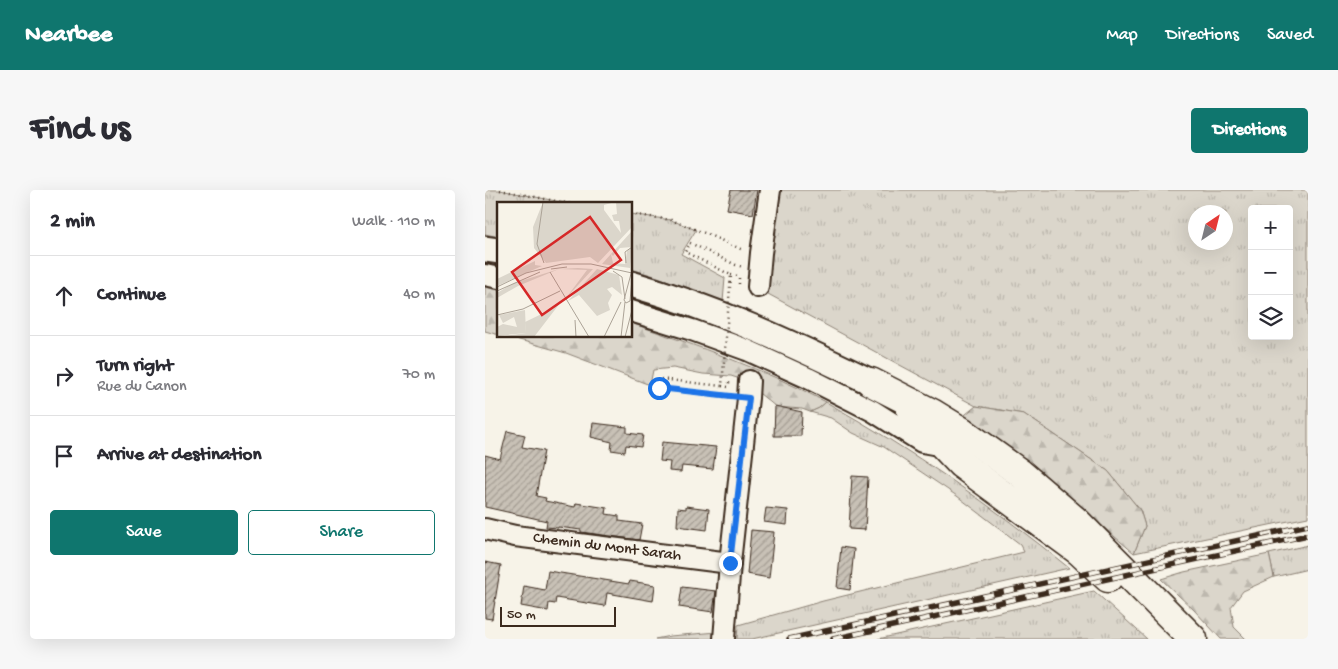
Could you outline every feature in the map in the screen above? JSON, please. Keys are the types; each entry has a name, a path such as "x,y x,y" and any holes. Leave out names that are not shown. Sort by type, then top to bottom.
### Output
{"highway":[{"path":"871,382 909,410 961,464 1079,552 1171,639"},
{"path":"871,382 932,413 963,432 1020,473 1077,522 1193,639"}],"main road":[{"path":"633,285 699,305 752,326 871,382"}],"street":[{"path":"759,271 770,190"},
{"path":"633,312 747,350 873,411 922,442 941,444"},
{"path":"724,639 730,563 749,390"},
{"name":"Chemin du Mont Sarah","path":"485,529 515,536 730,563"}],"path":[{"path":"500,190 561,202"},
{"path":"633,214 671,220 707,234 741,250 759,271"},
{"path":"749,390 659,388 660,379 722,386 731,275 685,252 690,242 736,266 759,271"}],"green space":[{"path":"485,190 500,190 561,202 497,202 497,237 485,234"},
{"path":"770,190 1308,190 1308,517 1134,553 1145,526 1140,510 1108,471 1024,414 976,406 768,294 767,210"},
{"path":"633,214 671,220 696,230 681,254 725,278 723,302 658,277 633,270"},
{"path":"485,287 497,290 497,334 485,331"},
{"path":"633,324 705,349 779,379 826,402 810,412 802,409 776,407 743,380 731,376 703,374 673,368 653,370 650,385 566,353 512,338 633,338"},
{"path":"826,402 921,459 1011,523 1069,568 752,639 737,639 738,625 823,601 1024,552 1020,544 957,496 884,447 853,433 831,418 810,412"},
{"path":"976,406 1024,414 1108,471 1140,510 1145,526 1134,553 1082,509 961,418"},
{"path":"1308,545 1308,569 1274,577 1269,554"},
{"path":"1269,554 1274,577 1243,591 1231,607 1234,627 1246,639 1221,639 1161,579 1184,572"},
{"path":"1094,591 1147,639 878,639"},
{"path":"718,632 712,639 655,639 670,636"}],"building":[{"path":"731,190 757,190 753,214 727,209"},
{"path":"775,406 802,412 801,436 774,436"},
{"path":"593,423 627,427 627,433 643,435 641,447 626,445 625,452 611,450 612,442 591,437"},
{"path":"507,431 525,435 522,447 544,451 536,496 546,498 545,501 575,507 576,503 607,508 606,514 619,516 619,521 642,524 639,540 581,532 581,530 546,527 547,521 485,507 485,455 500,459"},
{"path":"662,442 716,447 713,469 682,466 681,472 669,471 670,462 660,461"},
{"path":"852,476 868,477 865,530 849,529"},
{"path":"686,506 709,509 707,530 677,526 678,508 686,509"},
{"path":"766,508 788,510 787,525 764,522"},
{"path":"751,530 774,532 769,578 747,574"},
{"path":"841,547 854,549 850,590 837,588"},
{"path":"485,562 501,565 492,619 485,618"},
{"path":"548,571 629,584 630,581 655,585 653,601 607,593 605,606 556,598 555,604 549,603 548,611 521,606 524,586 545,590"},
{"path":"682,587 716,591 713,612 679,607"}],"railway":[{"path":"789,639 1308,525"},
{"path":"833,639 1308,535"}],"route":[{"path":"659,388 749,398 730,563"}]}
